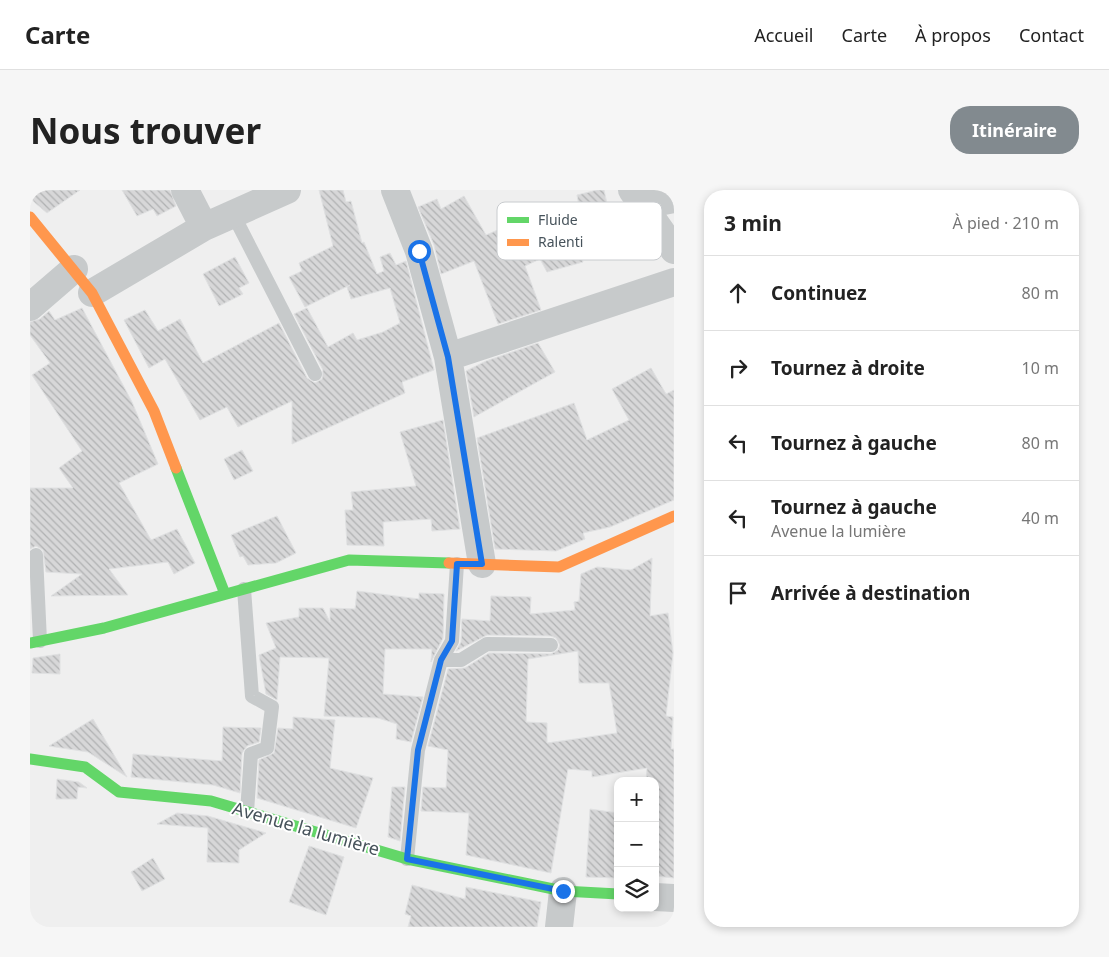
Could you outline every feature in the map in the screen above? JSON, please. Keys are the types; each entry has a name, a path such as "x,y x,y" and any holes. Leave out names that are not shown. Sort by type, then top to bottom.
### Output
{"street":[{"path":"185,190 204,227"},
{"path":"92,293 204,227 287,190"},
{"path":"395,190 419,251 448,357 470,564"},
{"path":"638,198 674,199"},
{"path":"30,216 92,293 154,411 225,594"},
{"path":"662,233 674,250"},
{"path":"30,307 74,269"},
{"path":"448,357 674,282"},
{"path":"35,642 104,628 349,560 560,567 674,516"},
{"name":"Avenue la lumière","path":"30,759 85,767 119,792 211,801 407,859 563,891 614,894"},
{"path":"559,927 563,891"},
{"path":"659,897 674,898"}],"lane":[{"path":"233,214 315,374"},
{"path":"35,642 36,555"},
{"path":"407,859 418,750 441,660 452,641 470,564"},
{"path":"244,589 252,696 272,706 266,748 251,754 247,812"},
{"path":"441,660 460,660 487,644 551,645"}],"building":[{"path":"30,190 80,190 47,213 34,202 30,196"},
{"path":"122,190 170,190 176,206 157,216 153,209 137,216"},
{"path":"319,190 343,190 346,202 351,201 362,243 364,242 377,274 384,271 380,257 390,253 396,265 406,261 434,370 402,382 405,393 292,444 292,401 238,427 227,407 200,420 165,359 149,368 124,320 145,310 158,331 180,319 203,363 279,323 307,378 315,383 322,379 323,370 294,314 307,308 328,347 353,333 357,340 383,332 400,323 390,288 351,299 347,287 350,285 305,307 289,277 302,271 299,263 333,246"},
{"path":"604,190 607,202 578,202 577,195"},
{"path":"464,196 486,235 497,230 497,260 538,260 525,266 541,310 498,324 474,261 441,274 434,245 418,207 437,199 441,209"},
{"path":"235,257 249,283 239,288 243,294 219,306 203,274"},
{"path":"541,260 582,260 583,262 547,272"},
{"path":"82,308 132,402 158,464 119,483 151,540 177,529 195,563 174,574 168,562 109,569 128,595 51,596 82,574 46,572 43,550 36,546 30,549 30,488 73,488 59,468 82,451 32,375 50,363 30,335 30,322 40,319 49,311 55,320"},
{"path":"538,343 555,372 474,417 466,371 486,361"},
{"path":"651,368 666,394 674,390 674,500 610,527 583,533 585,539 556,551 495,549 477,438 574,403 587,440 629,420 612,389"},
{"path":"443,420 460,529 432,531 431,519 383,522 384,546 347,545 345,510 353,510 351,492 416,486 400,432"},
{"path":"242,450 253,471 234,480 224,459"},
{"path":"277,516 296,553 276,563 248,565 243,556 240,557 231,535"},
{"path":"652,558 650,616 668,613 673,653 666,716 673,717 671,749 674,749 674,878 659,876 659,777 646,777 647,768 592,777 592,771 568,769 551,873 466,855 469,813 421,811 423,787 446,788 448,750 428,746 448,669 465,668 489,653 551,654 558,650 560,645 556,638 551,636 487,635 456,651 461,642 462,619 490,621 491,596 531,597 530,614 575,610 574,602 579,601 581,574 597,567 631,570","holes":["578,651 579,683 609,683 617,733 547,743 547,723 526,722 528,659"]},
{"path":"357,591 419,599 419,593 444,594 443,638 431,662 432,649 385,649 383,694 423,697 411,742 396,739 397,724 378,718 324,716 329,658 280,657 277,700 266,694 259,655 276,648 266,623 299,617 299,608 323,608 330,622 330,608 355,609"},
{"path":"60,654 60,674 32,673 33,658"},
{"path":"293,717 335,720 330,768 373,778 356,828 257,798 259,760 274,753 278,728 293,729"},
{"path":"93,719 127,777 88,752 49,746"},
{"path":"223,727 261,728 259,742 247,746 242,753 240,793 213,785 131,777 133,754 222,761"},
{"path":"57,779 79,782 87,788 78,787 77,799 56,799"},
{"path":"392,787 405,787 400,841 388,837"},
{"path":"590,809 614,812 614,878 586,877"},
{"path":"177,813 208,816 266,833 239,850 239,863 207,862 208,828 157,824"},
{"path":"309,846 344,857 326,915 289,902"},
{"path":"153,858 165,879 142,891 131,872"},
{"path":"412,885 465,899 466,887 541,902 537,927 408,927 411,916 405,914"}],"traffic: fast":[{"path":"176,468 225,594"},
{"path":"30,643 104,628 349,560 449,563"},
{"path":"30,759 85,767 119,792 211,801 407,859 563,891 614,894"}],"traffic: slow":[{"path":"30,217 92,293 154,411 176,468"},
{"path":"449,563 559,567 674,516"}],"route":[{"path":"419,251 448,357 482,564 457,564 452,641 441,660 418,750 407,859 563,891"}]}
